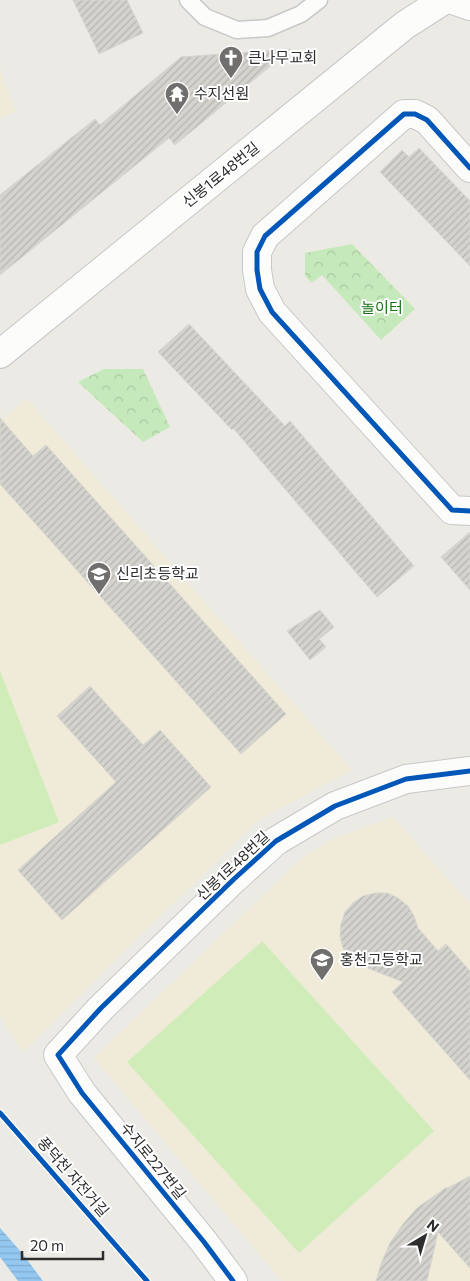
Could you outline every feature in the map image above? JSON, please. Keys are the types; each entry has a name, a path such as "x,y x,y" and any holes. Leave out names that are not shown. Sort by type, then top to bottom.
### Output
{"street":[{"name":"신봉1로48번길","path":"0,354 405,25 444,0"},
{"path":"453,0 470,6"},
{"path":"470,168 427,120 415,114 404,114 265,236 257,252 260,289 272,312 452,510 470,511"},
{"name":"신봉1로48번길","path":"58,1055 102,1008 234,879 276,841 335,806 406,779 470,771"},
{"name":"수지로227번길","path":"58,1055 82,1093 204,1242 233,1281"}],"lane":[{"path":"188,0 205,17 237,30 268,28 301,14 319,0"}],"shaded area":[{"path":"0,69 16,112 0,118"},
{"name":"신리초등학교","path":"27,399 352,770 257,821 23,1052 0,1016 0,421"},
{"name":"홍천고등학교","path":"393,817 470,904 470,1281 282,1281 94,1058 302,858 335,838"}],"green space":[{"name":"놀이터","path":"352,244 415,309 381,340 322,275 312,283 305,276 305,253"},
{"path":"104,369 143,369 170,427 143,442 78,382"},
{"path":"0,671 59,822 0,845"},
{"path":"262,941 434,1131 299,1253 127,1062"}],"water":[{"path":"0,1228 43,1281 18,1281 0,1257"}],"building":[{"path":"73,0 127,0 143,33 99,54"},
{"path":"291,49 175,145 169,138 0,275 0,195 95,119 100,125 181,57"},
{"path":"419,148 470,201 470,266 380,172 402,150 409,157"},
{"path":"189,324 285,426 290,421 414,566 377,597 233,428 232,430 158,352"},
{"path":"0,418 33,456 46,445 286,714 241,754 0,484"},
{"path":"470,532 470,590 441,557"},
{"path":"320,610 334,627 319,639 326,647 310,660 287,631"},
{"path":"90,686 143,745 160,730 211,787 62,920 18,870 116,782 57,716"},
{"path":"387,893 398,898 408,906 418,928 438,951 446,944 470,971 470,1080 392,992 403,982 360,965 350,958 343,948 340,936 345,912 363,896"},
{"path":"470,1176 470,1268 438,1232 427,1281 376,1281 390,1243 417,1208 447,1187 446,1189"}],"cycle path":[{"path":"470,168 427,120 415,114 404,114 265,236 257,252 260,289 272,312 452,510 470,511"},
{"path":"233,1281 204,1242 82,1093 58,1055 101,1008 234,879 276,841 335,806 406,779 470,771"},
{"name":"풍덕천 자전거길","path":"0,1113 147,1281"}],"place":[{"name":"큰나무교회","path":"231,79"},
{"name":"수지선원","path":"177,115"},
{"name":"신리초등학교","path":"99,595"},
{"name":"홍천고등학교","path":"322,981"}]}
